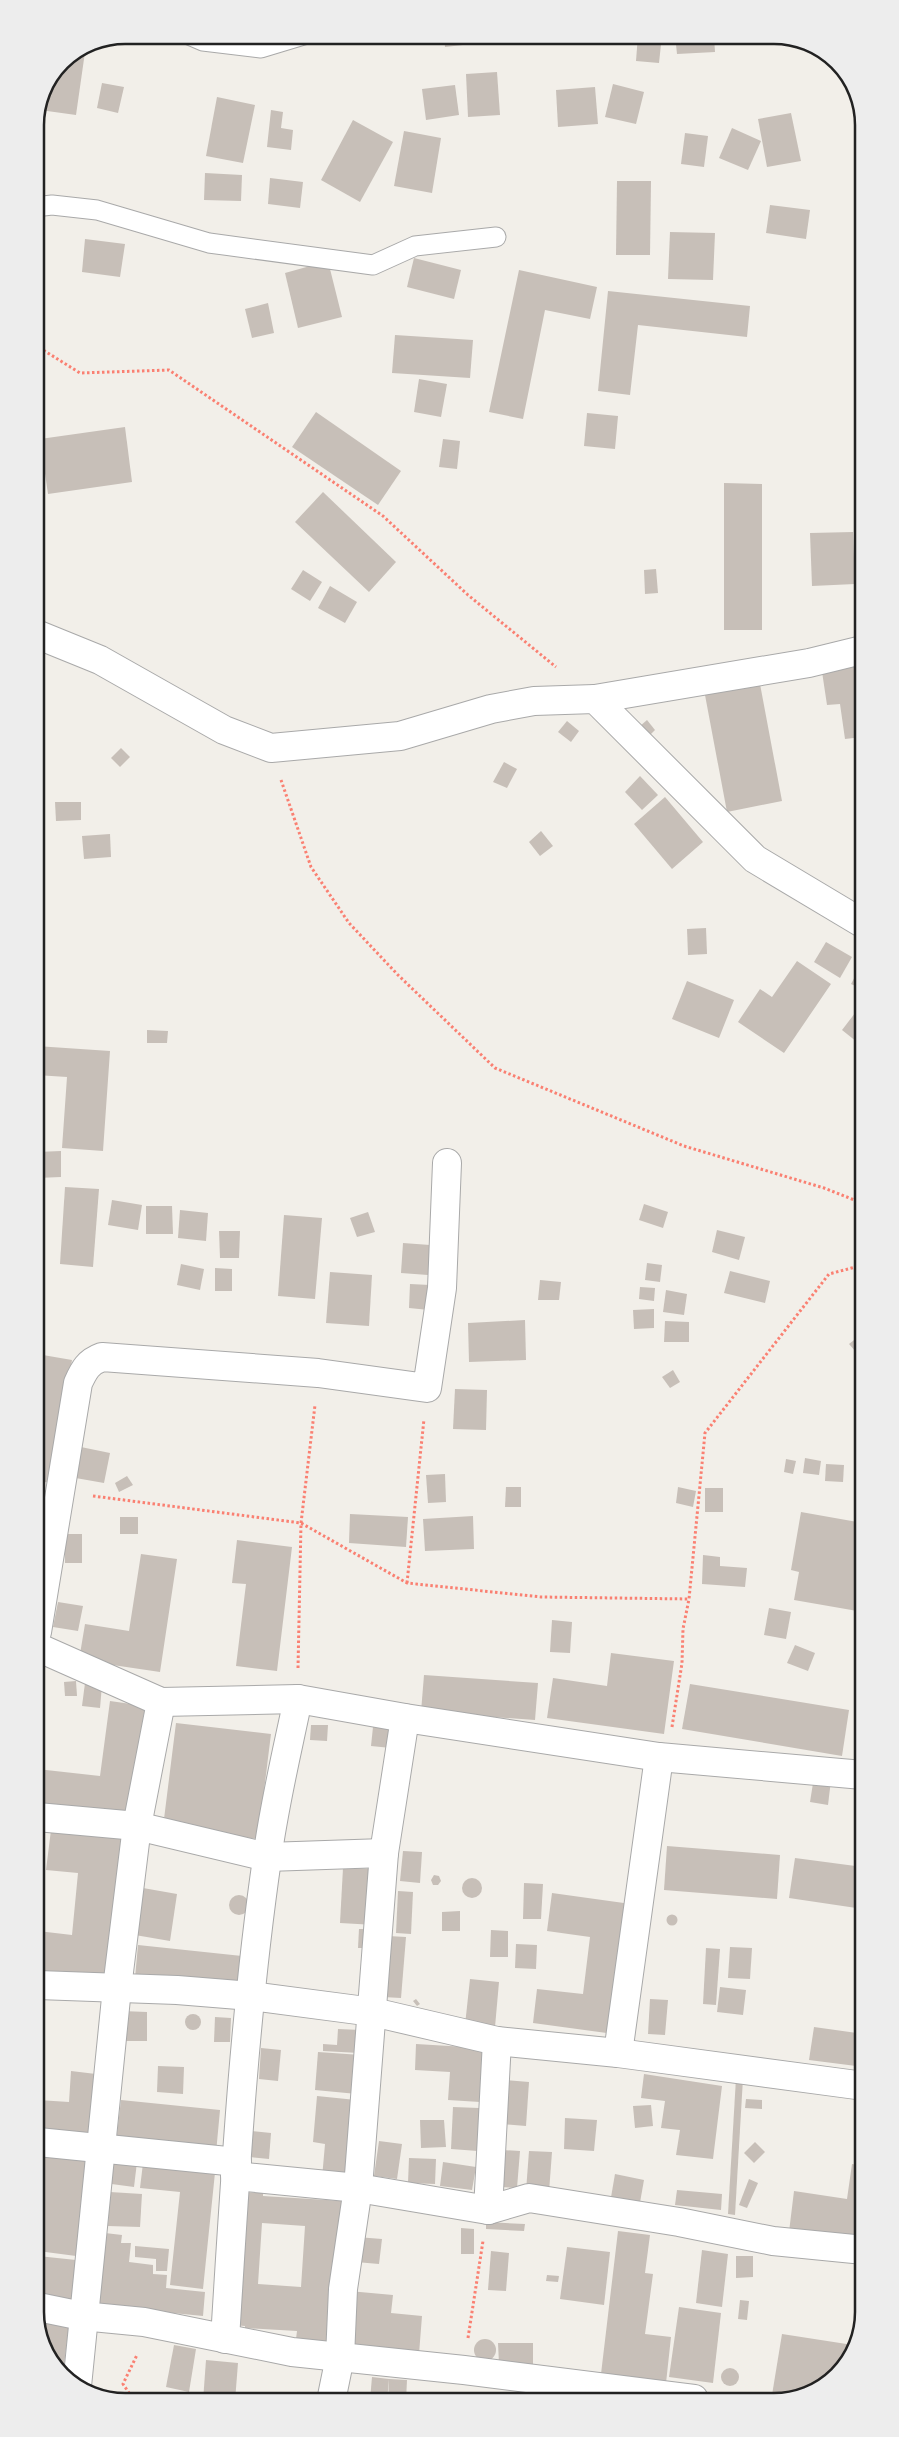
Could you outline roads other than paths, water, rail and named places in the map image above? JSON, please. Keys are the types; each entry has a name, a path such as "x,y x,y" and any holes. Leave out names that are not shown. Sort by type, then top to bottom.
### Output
{"street":[{"path":"44,637 100,660 224,730 271,748 400,736 491,709 534,701 595,699 809,662 855,652"},
{"path":"595,699 755,859 855,919"},
{"path":"44,1591 78,1383 86,1367 93,1360 102,1358 318,1372 427,1388 442,1288 447,1163"},
{"path":"44,1650 161,1702 298,1699 659,1758 855,1774"},
{"path":"225,2339 236,2169 251,1996 267,1857 298,1699"},
{"path":"78,2378 82,2316 117,1988 137,1826 161,1702"},
{"path":"333,2393 340,2357 343,2289 358,2188 384,1853 405,1718"},
{"path":"618,2053 659,1758"},
{"path":"44,1818 137,1826 267,1857 384,1853"},
{"path":"44,1985 177,1990 251,1996 372,2012 497,2041 618,2053 855,2085"},
{"path":"488,2210 497,2041"},
{"path":"44,2143 101,2148 488,2210 529,2198 679,2222 773,2241 855,2249"},
{"path":"44,2308 82,2316 144,2322 292,2352 464,2370 646,2393"}],"lane":[{"path":"228,44 261,48 274,44"},
{"path":"44,206 52,205 97,210 209,243 373,265 415,246 496,237"}]}
